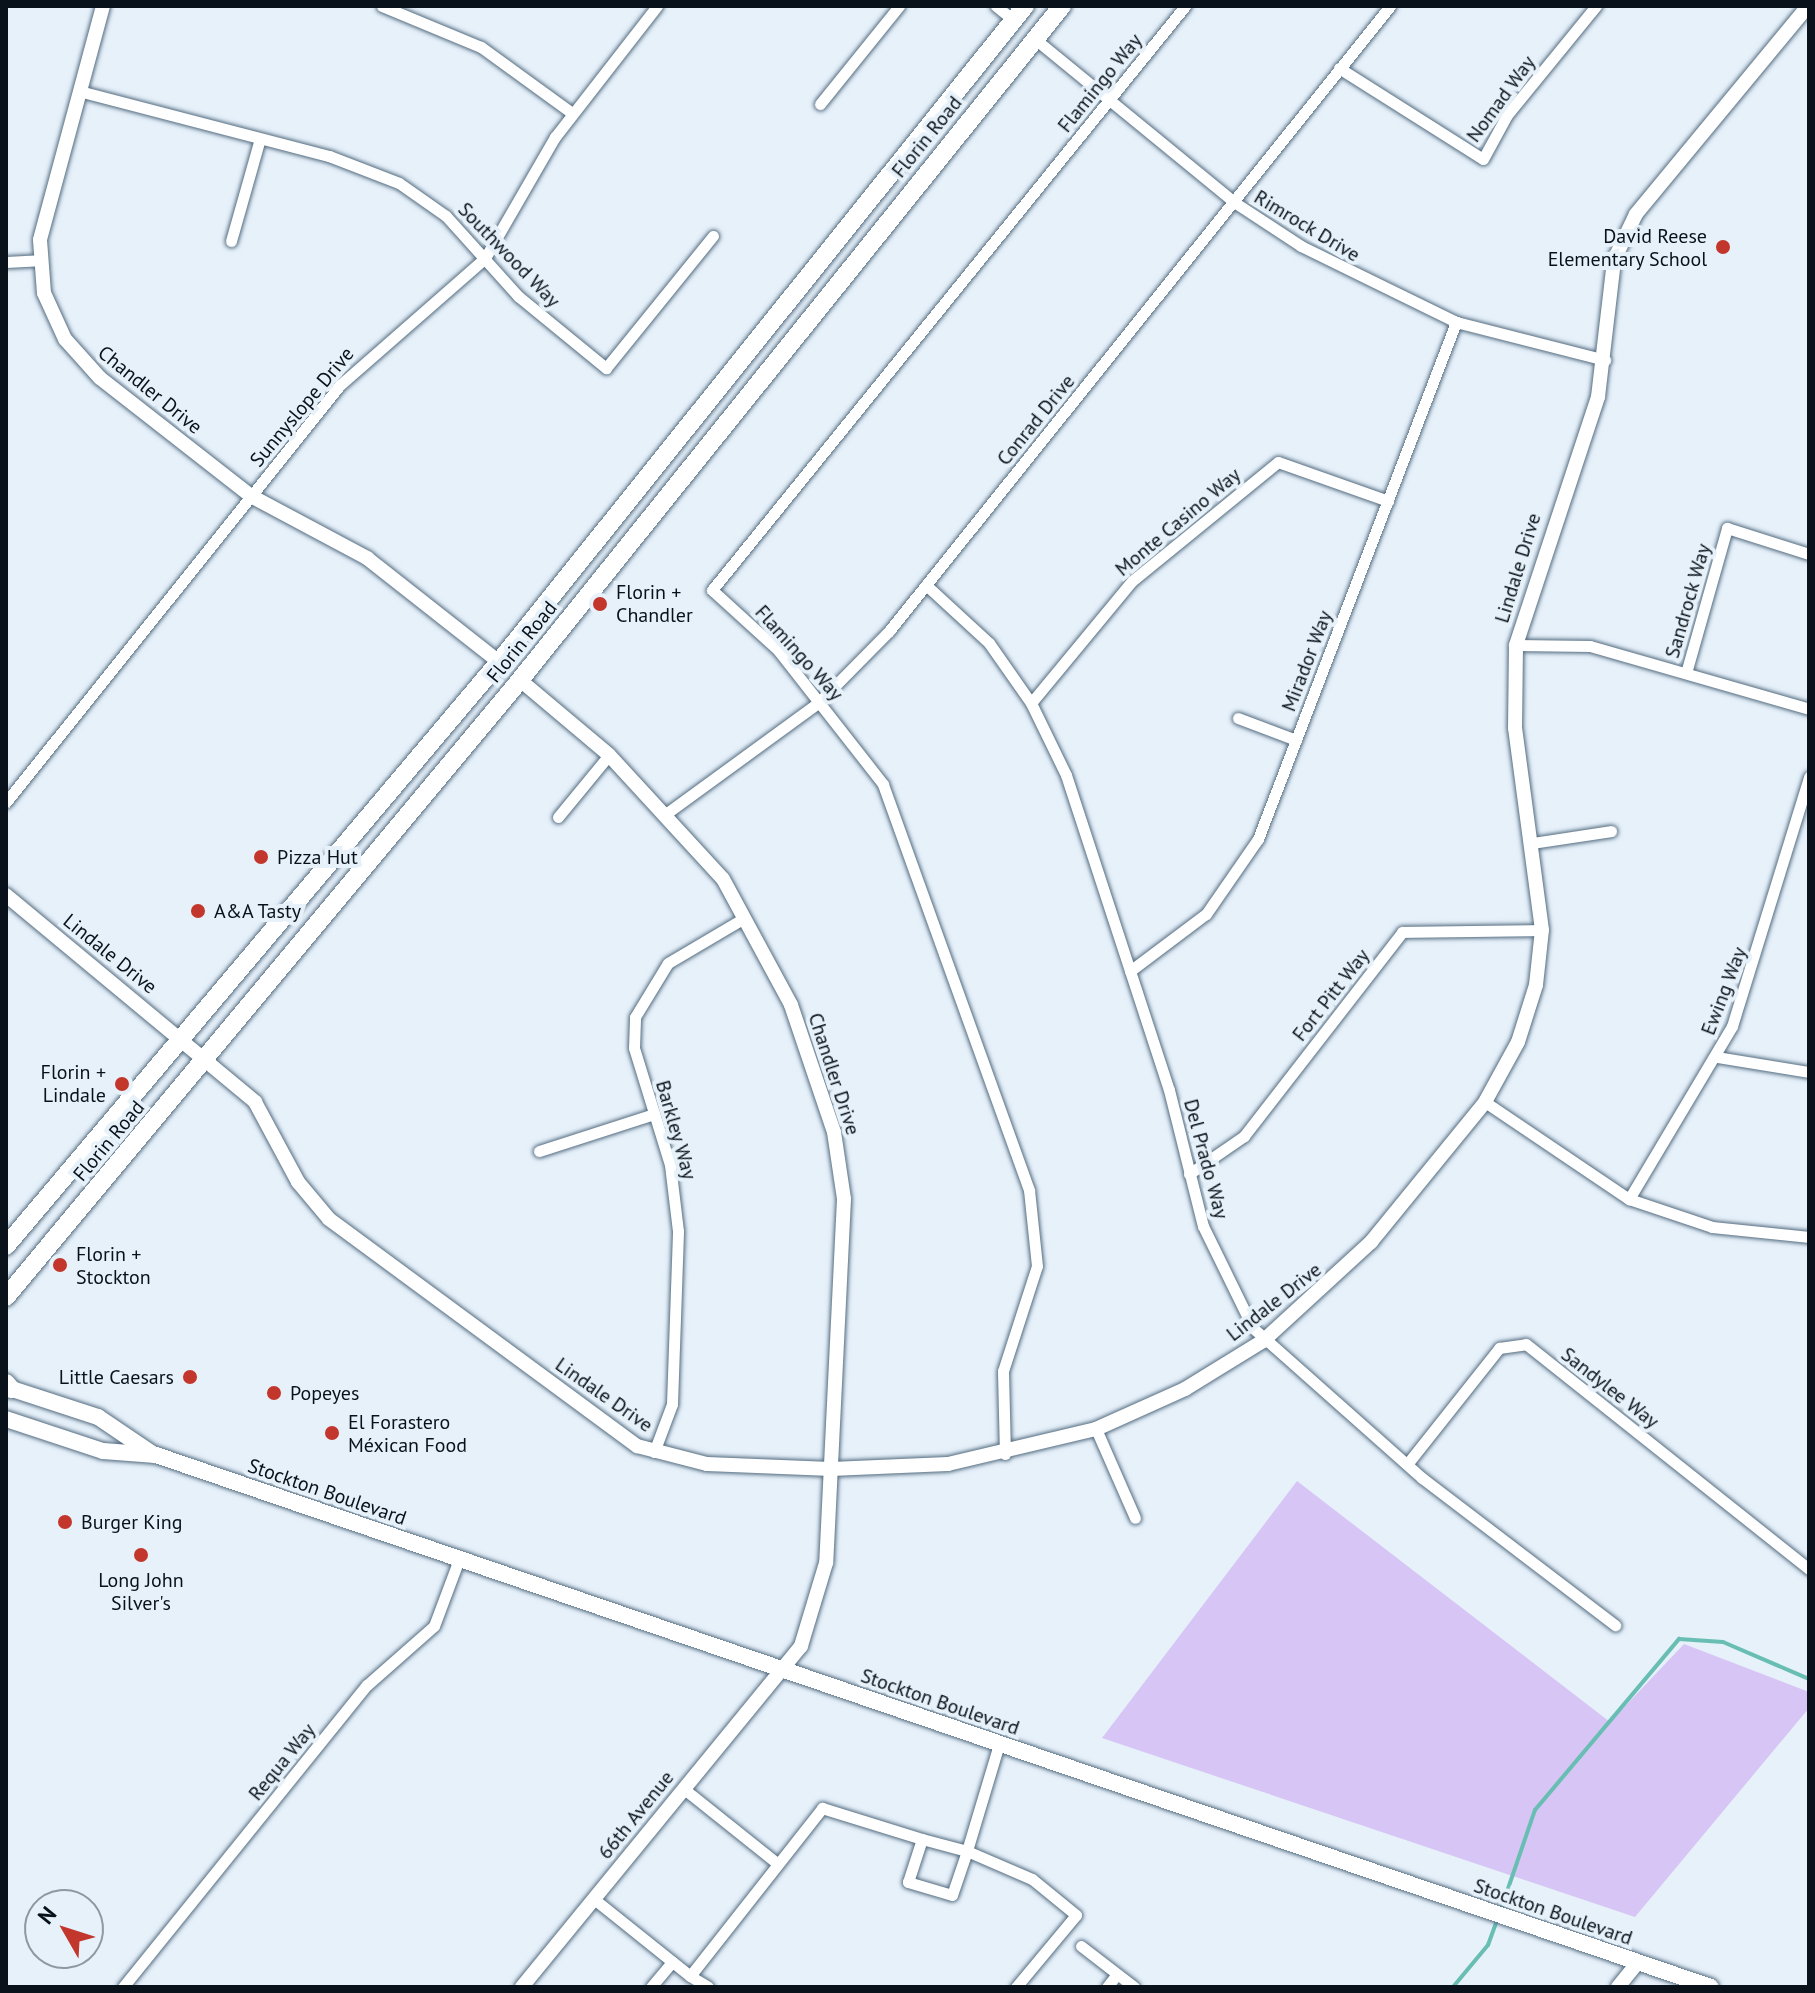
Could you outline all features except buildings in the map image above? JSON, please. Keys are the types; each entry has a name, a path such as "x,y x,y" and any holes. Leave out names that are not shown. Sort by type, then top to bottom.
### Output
{"main road":[{"path":"1035,39 1036,6"},
{"name":"Florin Road","path":"6,1297 520,680 1062,6"},
{"path":"1009,71 1019,13"},
{"name":"Florin Road","path":"6,1246 499,662 1019,13"},
{"path":"520,680 522,633"},
{"path":"495,708 499,662"},
{"name":"Stockton Boulevard","path":"8,1386 98,1417 156,1455 1711,1987"},
{"name":"Stockton Boulevard","path":"6,1419 103,1451 156,1455"}],"street":[{"name":"Chandler Drive","path":"103,6 44,215 39,260 50,309 75,353 251,496 367,558 499,662"},
{"path":"382,6 481,47 572,113"},
{"name":"Sunnyslope Drive","path":"6,802 354,370 485,258 572,113 657,6"},
{"path":"820,104 899,6"},
{"path":"996,6 1019,13"},
{"name":"Flamingo Way","path":"1005,1454 1001,1387 1035,1281 1033,1206 898,814 778,650 712,590 1185,6"},
{"name":"Conrad Drive","path":"667,813 819,702 926,585 1390,6"},
{"name":"Nomad Way","path":"1339,68 1483,159 1507,115 1596,6"},
{"name":"Lindale Drive","path":"6,895 207,1059 265,1113 298,1182 329,1219 625,1439 654,1452 691,1462 831,1469 1005,1454 1096,1429 1263,1341 1371,1242 1485,1102 1528,1014 1542,930 1515,728 1516,645 1605,360 1610,276 1627,229 1808,6"},
{"name":"Rimrock Drive","path":"1035,39 1234,202 1345,271 1456,322 1605,360"},
{"name":"Southwood Way","path":"79,91 259,142 329,156 399,183 446,216 518,296 606,368 713,236"},
{"path":"231,241 259,142"},
{"path":"6,262 39,260"},
{"name":"Mirador Way","path":"1130,971 1184,935 1226,891 1258,839 1456,322"},
{"name":"Monte Casino Way","path":"1031,703 1132,581 1278,462 1388,501"},
{"name":"Sandrock Way","path":"1686,673 1727,528 1809,554"},
{"name":"Del Prado Way","path":"926,585 989,643 1031,703 1066,775 1130,971 1189,1174 1218,1261 1263,1341 1408,1463 1615,1625"},
{"path":"1516,645 1590,646 1809,709"},
{"name":"Chandler Drive","path":"520,680 609,755 667,813 723,879 791,1005 841,1165 826,1563 801,1646 782,1669"},
{"path":"1238,718 1296,740"},
{"path":"558,817 609,755"},
{"name":"Ewing Way","path":"1629,1199 1717,1057 1745,996 1809,777"},
{"path":"1532,843 1611,831"},
{"name":"Barkley Way","path":"654,1452 672,1404 678,1231 654,1114 634,1048 639,1002 680,952 744,918"},
{"name":"Fort Pitt Way","path":"1189,1174 1244,1136 1402,932 1542,930"},
{"path":"1717,1057 1809,1072"},
{"path":"1485,1102 1629,1199 1712,1227 1809,1237"},
{"path":"539,1151 654,1114"},
{"name":"Sandylee Way","path":"1408,1463 1499,1348 1526,1344 1809,1569"},
{"path":"1096,1429 1135,1518"},
{"name":"Requa Way","path":"123,1987 367,1685 434,1626 459,1559"},
{"name":"66th Avenue","path":"522,1987 782,1669"},
{"path":"922,1839 908,1882 952,1895 999,1744"},
{"path":"684,1789 778,1864"},
{"path":"690,1976 822,1808 967,1851 1032,1879 1076,1915 1016,1987"},
{"path":"594,1899 708,1987"},
{"path":"1081,1946 1134,1987"},
{"path":"651,1987 672,1962"},
{"path":"1618,1987 1638,1962"},
{"path":"1107,1987 1117,1974"}],"shaded area":[{"path":"1297,1481 1610,1722 1684,1644 1809,1692 1809,1708 1635,1917 1102,1738"}],"waterway":[{"path":"1500,1912 1535,1810 1679,1639 1723,1642 1809,1679"},
{"path":"1453,1987 1488,1945 1497,1920"}],"place":[{"name":"David Reese Elementary School","path":"1723,247"},
{"name":"Florin + Chandler","path":"600,604"},
{"name":"Pizza Hut","path":"261,857"},
{"name":"A&A Tasty","path":"198,911"},
{"name":"Florin + Lindale","path":"122,1084"},
{"name":"Florin + Stockton","path":"60,1265"},
{"name":"Little Caesars","path":"190,1377"},
{"name":"Popeyes","path":"274,1393"},
{"name":"El Forastero Méxican Food","path":"332,1433"},
{"name":"Burger King","path":"65,1522"},
{"name":"Long John Silver's","path":"141,1555"}]}
